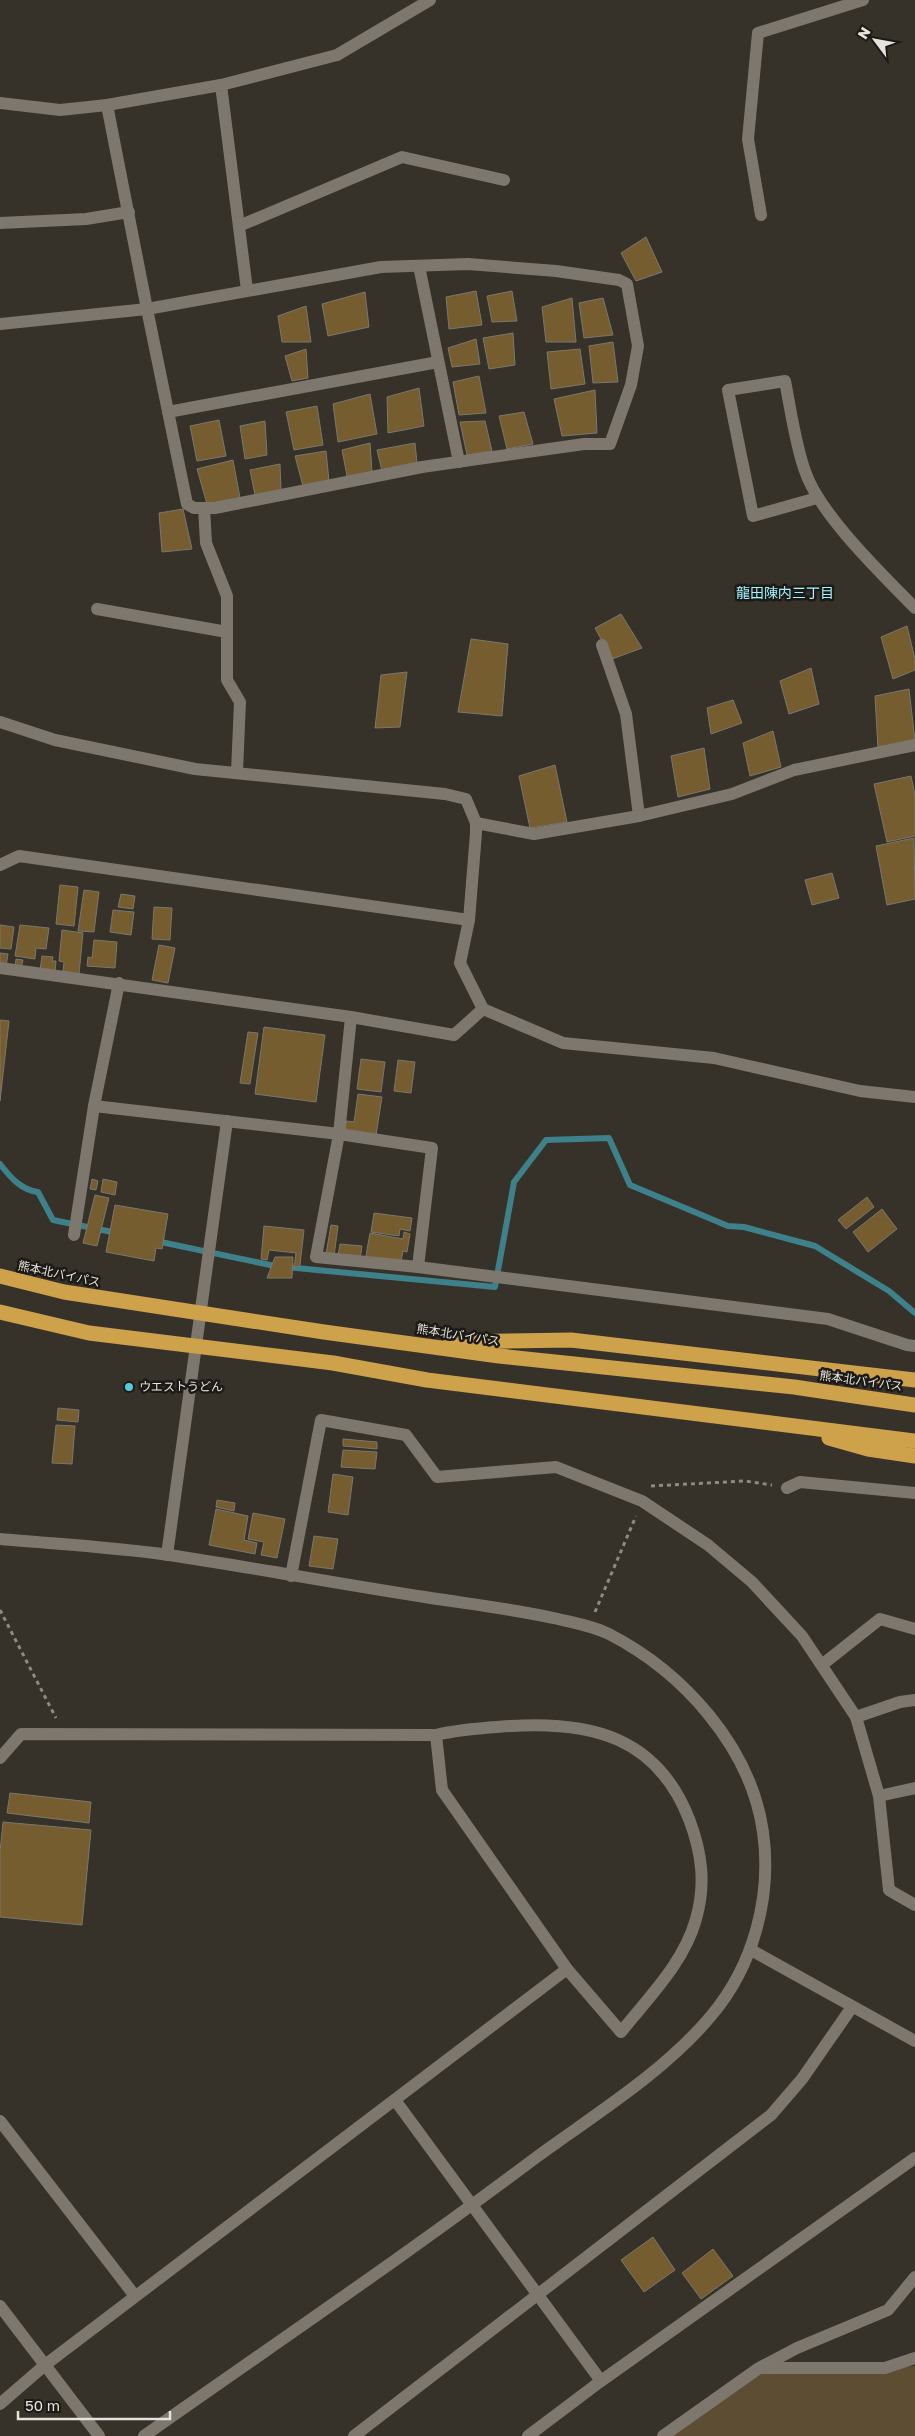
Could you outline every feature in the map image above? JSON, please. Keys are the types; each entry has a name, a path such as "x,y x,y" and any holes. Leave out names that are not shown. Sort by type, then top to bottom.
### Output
{"highway":[{"name":"熊本北バイパス","path":"0,1276 64,1292 200,1315 500,1356 794,1387 915,1405"},
{"path":"0,1312 89,1333 333,1363 427,1380 915,1441"},
{"path":"406,1342 571,1340 915,1380"},
{"path":"781,1424 868,1449 915,1456"}],"street":[{"path":"0,103 60,110 106,105 221,85 337,55 430,0"},
{"path":"761,215 748,138 758,33 863,0"},
{"path":"221,85 247,290"},
{"path":"0,324 147,308 381,266 468,264 556,271 619,280 627,284 638,346 631,385 610,444 584,444 459,462 215,508 194,508 187,504 147,308 129,212 106,105"},
{"path":"239,226 402,157 504,180"},
{"path":"0,223 86,219 129,212"},
{"path":"418,266 459,462"},
{"path":"168,412 438,362"},
{"path":"818,498 753,516 728,390 785,382 805,472 818,498 878,570 915,608"},
{"path":"204,508 206,543 227,596 227,680 240,702 237,772"},
{"path":"97,609 227,632"},
{"path":"602,645 626,714 639,816"},
{"path":"0,722 55,740 195,769 445,794 466,799 476,823 468,920 460,963 483,1009 563,1043 714,1058 860,1091 915,1097"},
{"path":"476,823 534,834 639,816 732,794 794,770 915,745"},
{"path":"0,864 19,856 468,920"},
{"path":"0,968 351,1017 454,1034 483,1009"},
{"path":"74,1235 94,1106 119,984"},
{"path":"351,1017 339,1134 316,1257 418,1267 828,1319 915,1346"},
{"path":"94,1106 339,1134 432,1148 418,1267"},
{"path":"167,1555 227,1121"},
{"path":"291,1576 321,1420 406,1435 437,1477 556,1467 642,1501 701,1539 752,1582 802,1636 822,1664 856,1716 879,1796 889,1890 915,1905"},
{"path":"787,1488 800,1482 915,1493"},
{"path":"0,1539 167,1555 540,1615 588,1626 607,1633 634,1649 685,1690 705,1711 724,1736 742,1767 753,1793 766,1853 765,1889 751,1950 713,2014 666,2060 472,2205 144,2436"},
{"path":"822,1664 880,1619 915,1628"},
{"path":"856,1716 900,1702 915,1700"},
{"path":"0,1758 21,1734 436,1735 464,1728 540,1724 592,1730 621,1740 658,1767 673,1789 686,1812 696,1838 702,1872 696,1921 673,1967 621,2032 567,1969 442,1790 436,1735"},
{"path":"879,1796 915,1788"},
{"path":"751,1950 915,2040"},
{"path":"0,2404 45,2365 567,1969"},
{"path":"354,2436 771,2115 802,2079 852,2007"},
{"path":"395,2100 601,2382"},
{"path":"0,2121 135,2296"},
{"path":"528,2436 915,2158"},
{"path":"663,2436 759,2368 797,2348 888,2310 915,2277"},
{"path":"0,2306 99,2436"},
{"path":"759,2368 885,2368 915,2358"}],"path":[{"path":"588,1626 642,1501 651,1486 745,1481 787,1488"},
{"path":"0,1610 64,1734"}],"shaded area":[{"path":"915,2366 915,2436 663,2436 759,2368 885,2368"}],"building":[{"path":"646,237 662,272 636,281 621,253"},
{"path":"476,291 482,325 449,329 446,297"},
{"path":"512,291 517,321 492,322 487,296"},
{"path":"365,292 369,327 328,336 322,304"},
{"path":"572,298 576,342 546,342 542,307"},
{"path":"603,298 613,335 584,338 579,303"},
{"path":"306,306 311,342 282,342 278,316"},
{"path":"513,333 515,365 489,369 483,338"},
{"path":"476,339 480,364 452,367 448,348"},
{"path":"613,342 618,382 593,383 589,346"},
{"path":"306,349 308,378 292,381 285,356"},
{"path":"580,349 585,384 551,389 547,352"},
{"path":"479,376 486,413 459,415 453,382"},
{"path":"419,388 424,426 388,433 387,397"},
{"path":"595,390 597,433 562,436 554,399"},
{"path":"370,394 377,434 338,442 333,404"},
{"path":"317,406 323,445 294,450 286,412"},
{"path":"524,412 533,444 507,449 499,416"},
{"path":"219,420 226,456 197,461 190,426"},
{"path":"265,421 267,455 245,459 240,426"},
{"path":"485,421 492,451 467,455 460,422"},
{"path":"370,443 372,472 347,476 342,450"},
{"path":"415,443 417,463 382,471 377,450"},
{"path":"326,451 329,481 303,486 295,456"},
{"path":"233,460 240,498 207,504 197,469"},
{"path":"280,464 281,491 255,495 250,470"},
{"path":"183,509 192,549 162,552 159,513"},
{"path":"621,614 642,648 612,659 595,628"},
{"path":"907,626 915,659 915,670 893,679 881,637"},
{"path":"471,639 508,644 502,716 458,712"},
{"path":"811,668 819,704 789,714 780,681"},
{"path":"407,672 400,727 375,728 381,675"},
{"path":"909,689 915,741 878,749 875,696"},
{"path":"733,700 742,723 711,734 707,708"},
{"path":"773,731 781,767 750,776 743,743"},
{"path":"704,748 710,789 678,797 671,756"},
{"path":"555,765 567,822 530,828 519,776"},
{"path":"911,776 915,795 915,836 887,842 874,784"},
{"path":"914,838 915,899 887,905 876,846"},
{"path":"832,873 839,898 812,905 805,880"},
{"path":"60,885 78,887 74,926 56,924"},
{"path":"84,890 99,892 94,932 78,931"},
{"path":"121,894 135,896 133,909 118,907"},
{"path":"154,907 172,908 170,940 152,939"},
{"path":"113,910 134,912 131,935 110,932"},
{"path":"0,925 14,927 11,949 0,948"},
{"path":"20,925 49,928 46,949 36,948 35,959 15,956"},
{"path":"62,930 83,933 79,974 63,972 64,962 59,961"},
{"path":"94,940 117,942 115,968 87,966 88,957 92,958"},
{"path":"159,945 175,948 168,983 152,980"},
{"path":"0,953 8,954 6,967 0,966"},
{"path":"42,956 53,957 52,961 56,961 55,972 40,970"},
{"path":"16,959 23,960 21,968 15,967"},
{"path":"0,1020 9,1021 0,1101"},
{"path":"264,1027 325,1035 316,1102 255,1094"},
{"path":"248,1032 258,1033 250,1084 240,1083"},
{"path":"361,1059 385,1062 381,1092 357,1089"},
{"path":"398,1060 415,1062 411,1093 394,1091"},
{"path":"358,1094 382,1097 376,1135 345,1131 346,1121 354,1122"},
{"path":"92,1179 98,1181 96,1190 90,1189"},
{"path":"103,1179 117,1182 115,1195 101,1192"},
{"path":"95,1195 109,1198 97,1246 83,1243"},
{"path":"867,1197 874,1207 846,1229 838,1220"},
{"path":"115,1205 168,1214 162,1249 156,1248 154,1261 106,1252"},
{"path":"882,1209 897,1229 868,1252 853,1232"},
{"path":"374,1213 412,1218 410,1231 400,1229 399,1236 371,1232"},
{"path":"331,1225 338,1226 334,1256 326,1254"},
{"path":"264,1226 304,1230 300,1265 294,1268 296,1253 269,1250 267,1260 261,1259"},
{"path":"404,1232 410,1234 407,1252 403,1251 400,1267 365,1261 370,1233 403,1239"},
{"path":"340,1244 362,1246 360,1260 338,1256"},
{"path":"275,1257 293,1257 292,1278 267,1278"},
{"path":"58,1408 79,1410 78,1422 57,1420"},
{"path":"56,1425 75,1426 72,1464 52,1463"},
{"path":"343,1439 377,1442 377,1449 343,1446"},
{"path":"343,1450 377,1452 375,1469 341,1467"},
{"path":"333,1474 353,1477 348,1515 328,1512"},
{"path":"217,1500 235,1503 234,1511 216,1507"},
{"path":"216,1509 248,1516 244,1540 257,1543 255,1554 209,1545"},
{"path":"253,1513 285,1519 277,1558 261,1555 264,1542 248,1539"},
{"path":"314,1536 338,1539 333,1569 309,1566"},
{"path":"10,1793 91,1802 89,1823 7,1813"},
{"path":"3,1822 91,1830 82,1925 0,1917 0,1852"},
{"path":"653,2237 675,2270 644,2292 621,2260"},
{"path":"713,2249 733,2276 701,2299 682,2273"}],"waterway":[{"path":"156,1241 275,1266 495,1287 514,1182 546,1140 609,1138 630,1185 728,1226 744,1227 815,1246 889,1291 915,1313"},
{"path":"0,1164 21,1186 38,1192 53,1220 117,1233"}],"place":[{"name":"ウエストうどん","path":"129,1387"}],"district":[{"name":"龍田陳内三丁目","path":"785,593"}]}
